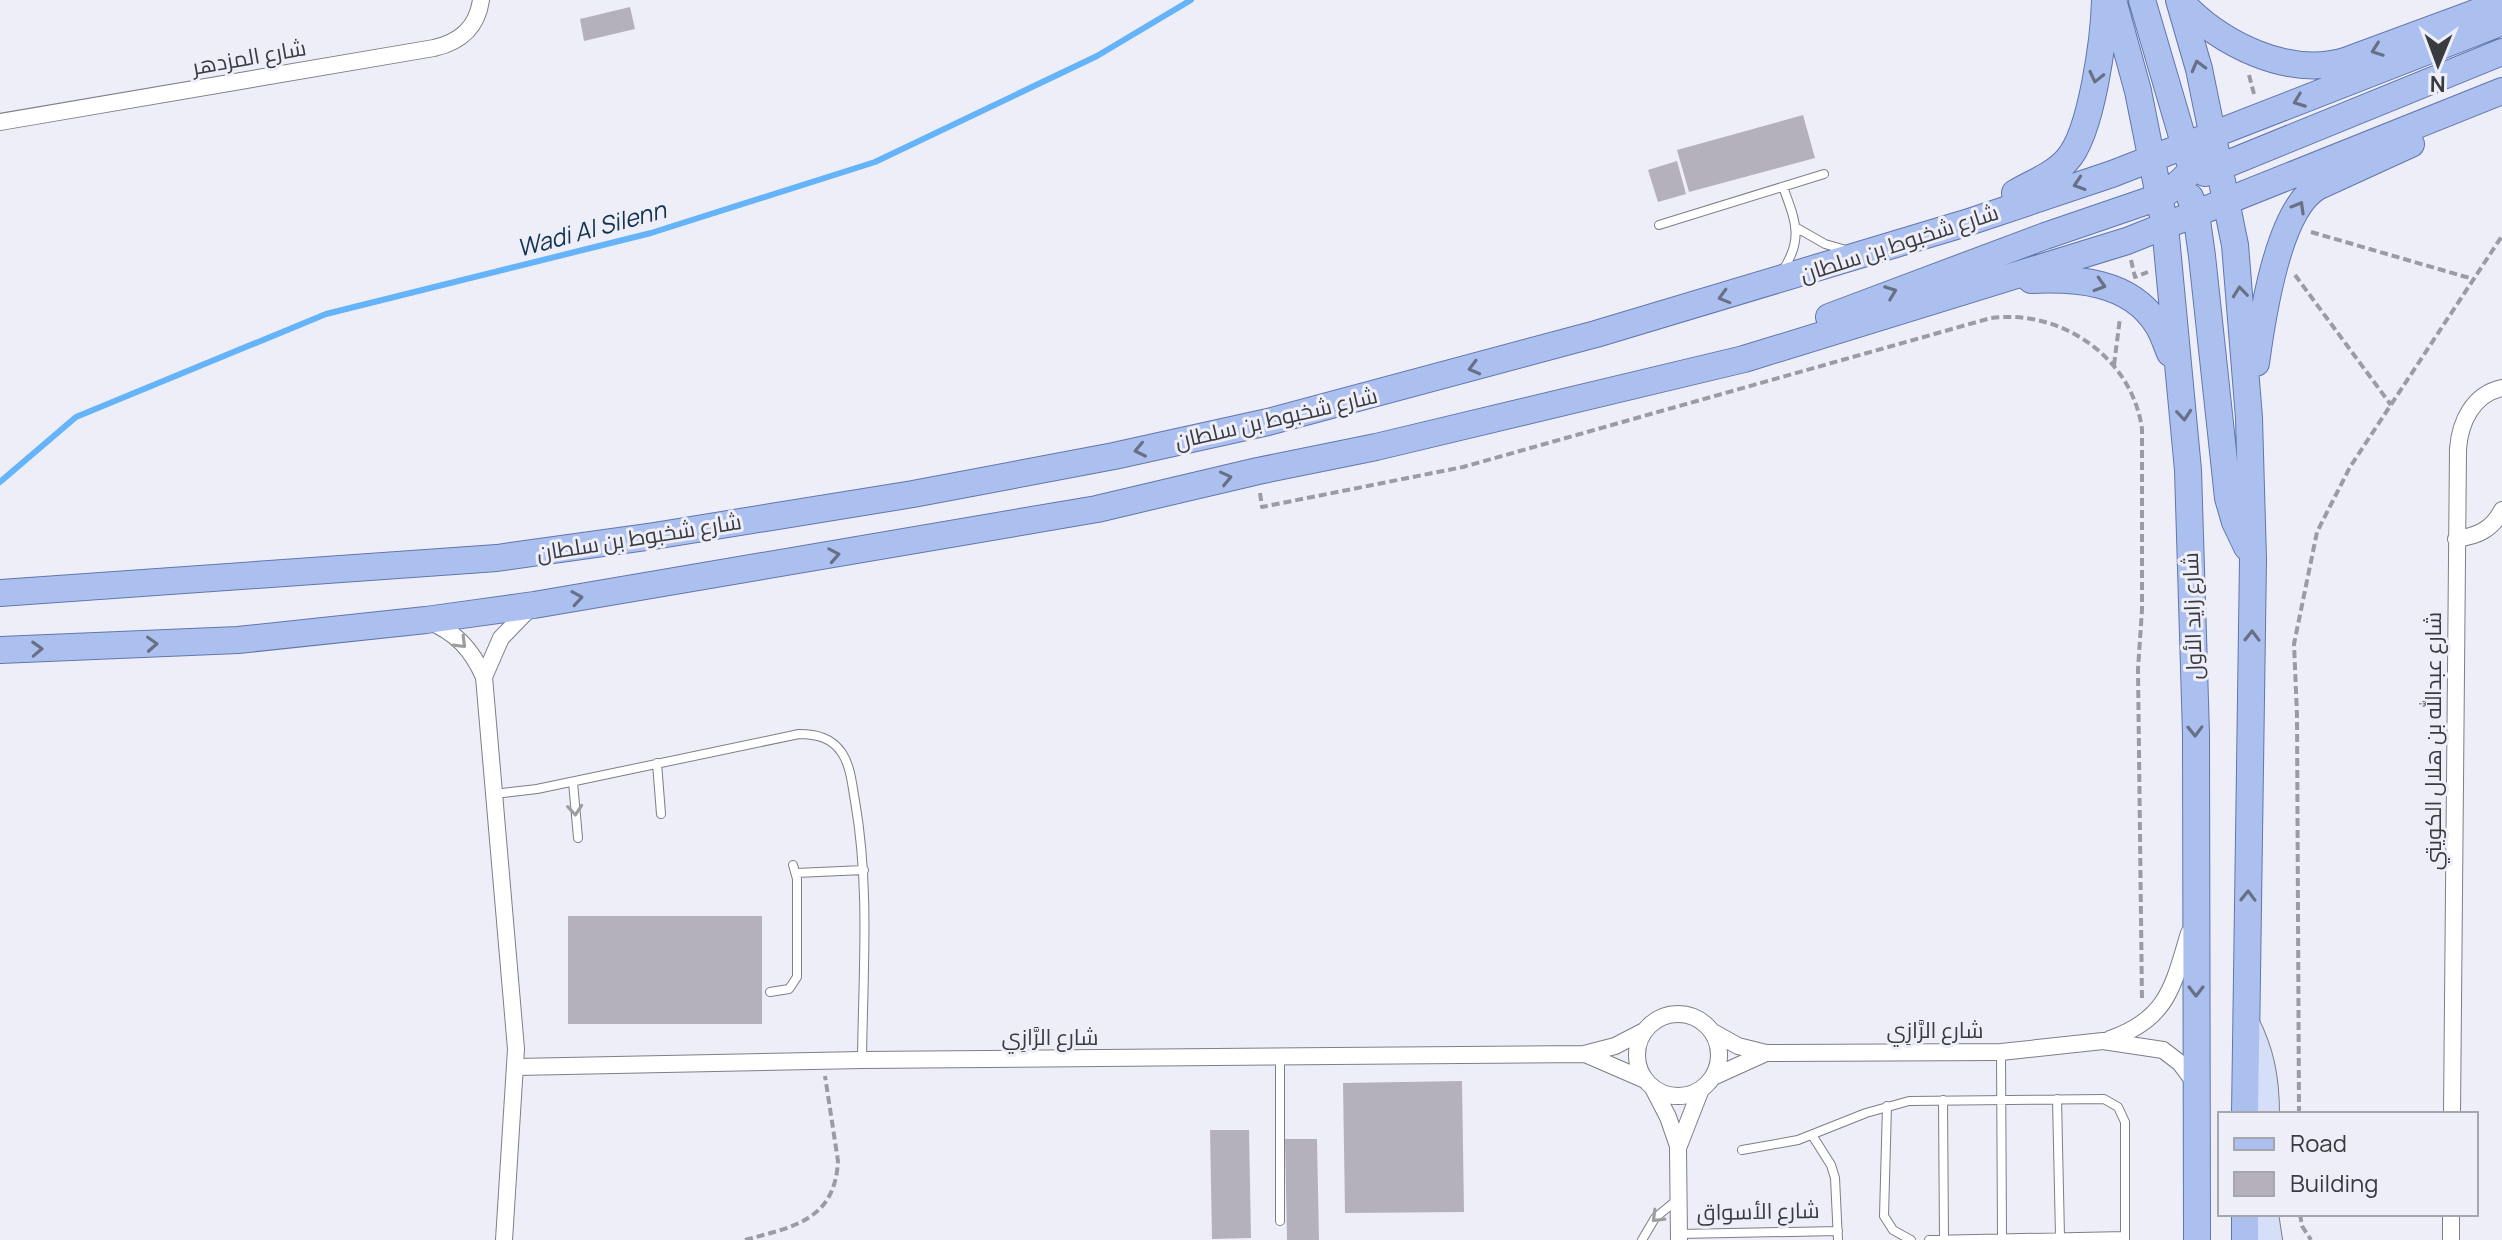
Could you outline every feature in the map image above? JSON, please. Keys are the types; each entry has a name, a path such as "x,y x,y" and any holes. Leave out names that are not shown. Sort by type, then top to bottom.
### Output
{"main road":[{"path":"1966,223 2060,167 2076,149 2097,76 2105,0"},
{"path":"2113,0 2152,157 2190,185 2225,200 2502,91"},
{"path":"2142,0 2184,144 2228,498 2235,522 2253,559"},
{"path":"2179,0 2213,31 2236,46 2295,63 2322,66 2369,53 2502,3"},
{"name":"شارع زايد الأول","path":"2179,0 2214,134 2190,185 2165,226 2188,470 2196,734 2197,1240"},
{"name":"شارع شخبوط بن سلطان","path":"0,593 497,558 913,494 1114,456 1344,403 1871,253 2112,174 2502,22"},
{"path":"1744,359 1813,323 1885,294 2190,185 2502,52"},
{"path":"2249,418 2263,313 2289,226 2308,193 2414,143 2447,114"},
{"name":"شارع زايد الأول","path":"2190,185 2225,200 2235,245 2249,418 2253,559 2245,1112"},
{"path":"0,650 238,640 426,620 534,605 1097,509 1744,359 2127,241 2165,226"},
{"path":"1995,281 2062,279 2108,286 2139,305 2157,323 2181,376"},
{"path":"2245,1216 2245,1240"}],"street":[{"name":"شارع المزدهر","path":"0,122 451,44 466,34 476,20 481,0"},
{"name":"شارع عبدالله بن هلال الكويتي","path":"2452,1112 2456,539 2460,431 2467,414 2479,399 2502,388"},
{"path":"2456,539 2486,531 2502,510"},
{"path":"484,677 501,638 534,605"},
{"path":"426,620 456,636 473,655 484,677 516,1067 504,1240"},
{"path":"2142,1026 2155,1014 2170,987 2196,908"},
{"path":"1679,1013 1698,1019 1713,1032 1719,1055 1707,1083 1677,1096 1649,1084 1637,1061 1639,1040 1659,1018 1679,1013"},
{"path":"2246,1021 2263,1060 2267,1112"},
{"name":"شارع الرَّازِي","path":"2103,1041 2142,1026"},
{"name":"شارع الرَّازِي","path":"516,1067 862,1060 1584,1054 1615,1046 1644,1031"},
{"name":"شارع الرَّازِي","path":"1713,1032 1738,1046 1766,1053 2001,1052 2103,1041 2163,1050 2180,1063 2195,1083"},
{"name":"شارع الرَّازِي","path":"1707,1083 1766,1053"},
{"name":"شارع الرَّازِي","path":"1584,1054 1649,1084"},
{"name":"شارع الأسواق","path":"1679,1237 1678,1148 1688,1118 1707,1083"},
{"name":"شارع الأسواق","path":"1649,1084 1678,1148"},
{"path":"2266,1216 2270,1240"},
{"path":"2451,1216 2451,1240"}],"lane":[{"path":"1659,225 1824,174"},
{"path":"1772,283 1787,263 1797,228 1783,187"},
{"path":"1797,228 1825,244 1871,253"},
{"path":"494,794 573,782 799,734 825,738 841,752 849,769 862,842 862,1060"},
{"path":"657,763 661,814"},
{"path":"573,782 578,838"},
{"path":"770,992 789,989 797,977 794,869 864,870"},
{"path":"2001,1052 2002,1238"},
{"path":"1280,1057 1280,1221"},
{"path":"2057,1099 2060,1237"},
{"path":"1742,1150 1783,1144 1887,1106 1920,1100 2104,1099 2123,1114 2125,1238 1929,1240"},
{"path":"1943,1100 1944,1240"},
{"path":"1887,1106 1884,1216 1893,1230 1911,1240"},
{"path":"1812,1135 1831,1165 1835,1178 1838,1236"},
{"path":"1642,1240 1655,1218 1679,1198"},
{"name":"شارع الأسواق","path":"1679,1237 1838,1236"}],"path":[{"path":"2289,226 2473,279"},
{"path":"2299,1112 2294,644 2317,532 2350,467 2502,236"},
{"path":"2292,270 2391,405"},
{"path":"1258,471 1262,507 1463,467 1991,318 2039,318 2069,329 2114,365 2125,379 2137,402 2142,429 2142,610 2138,669 2142,1026"},
{"path":"745,1240 801,1224 829,1198 838,1161 823,1061"},
{"path":"2300,1216 2302,1226 2311,1240"}],"building":[{"path":"630,7 635,29 584,41 580,19"},
{"path":"1803,115 1815,158 1689,192 1677,150"},
{"path":"1677,161 1686,194 1658,202 1648,170"},
{"path":"568,916 762,916 762,1024 568,1024"},
{"path":"1462,1081 1464,1212 1345,1213 1343,1083"},
{"path":"1210,1130 1249,1130 1251,1238 1212,1239"},
{"path":"1285,1139 1317,1139 1319,1240 1287,1240"}],"waterway":[{"name":"Wadi Al Silenn","path":"0,482 76,417 326,314 651,233 875,162 1097,56 1191,0"}]}
